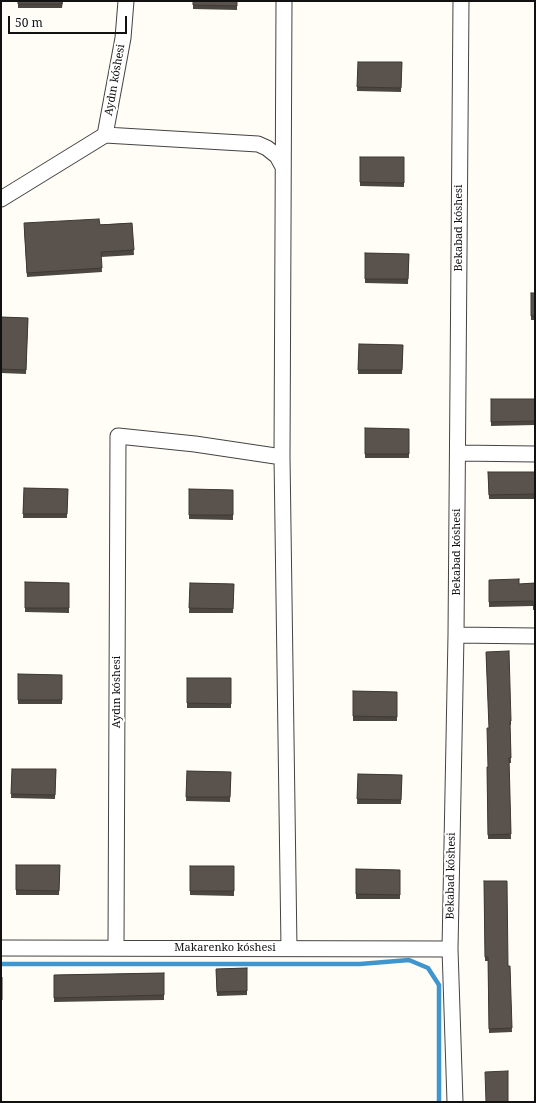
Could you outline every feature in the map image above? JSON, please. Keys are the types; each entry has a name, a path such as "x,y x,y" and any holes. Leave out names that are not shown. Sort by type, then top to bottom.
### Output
{"street":[{"name":"Aydın kóshesi","path":"105,135 123,38 126,1"},
{"path":"284,1 282,457 288,948"},
{"name":"Bekabad kóshesi","path":"455,1102 450,949 456,635 461,1"},
{"path":"1,199 105,135 258,144 267,148 277,156 284,167"},
{"name":"Aydın kóshesi","path":"116,948 118,436 195,444 282,457"},
{"path":"458,453 535,454"},
{"path":"456,635 535,636"},
{"name":"Makarenko kóshesi","path":"1,948 450,949"}],"building":[{"path":"18,1 62,1 62,4 18,4"},
{"path":"193,1 237,1 237,6 193,5"},
{"path":"358,62 402,62 401,88 357,87"},
{"path":"360,157 404,157 404,183 360,182"},
{"path":"99,219 100,225 132,223 134,250 101,252 102,268 27,273 24,223"},
{"path":"365,253 409,254 408,279 365,279"},
{"path":"531,293 535,293 535,316 531,316"},
{"path":"1,317 28,318 26,370 1,369"},
{"path":"359,344 403,345 402,370 358,370"},
{"path":"491,399 535,399 535,421 491,422"},
{"path":"365,428 409,429 409,454 365,454"},
{"path":"488,472 535,472 535,494 489,495"},
{"path":"24,488 68,489 67,514 23,514"},
{"path":"189,489 233,490 233,515 189,515"},
{"path":"519,579 519,584 535,583 535,606 533,606 533,601 489,602 489,580"},
{"path":"25,582 69,583 69,608 25,608"},
{"path":"190,583 234,584 233,609 189,608"},
{"path":"509,651 511,721 511,758 509,758 511,834 488,835 487,728 489,728 486,652"},
{"path":"18,674 62,675 62,700 18,700"},
{"path":"187,678 231,678 231,704 187,703"},
{"path":"353,691 397,692 397,717 353,716"},
{"path":"12,769 56,769 55,795 11,794"},
{"path":"187,771 231,772 230,797 186,797"},
{"path":"358,774 402,775 401,800 357,799"},
{"path":"16,865 60,865 59,891 16,890"},
{"path":"190,866 234,866 234,891 190,891"},
{"path":"356,869 400,870 400,895 356,894"},
{"path":"484,881 507,881 508,966 510,966 512,1028 489,1029 488,957 485,957"},
{"path":"247,968 247,991 217,992 216,969"},
{"path":"164,973 164,995 54,998 54,975"},
{"path":"2,977 2,1000 1,1000"},
{"path":"508,1071 508,1102 486,1102 485,1072"}],"waterway":[{"path":"1,964 360,964 409,960 428,968 439,985 439,1102"}]}
